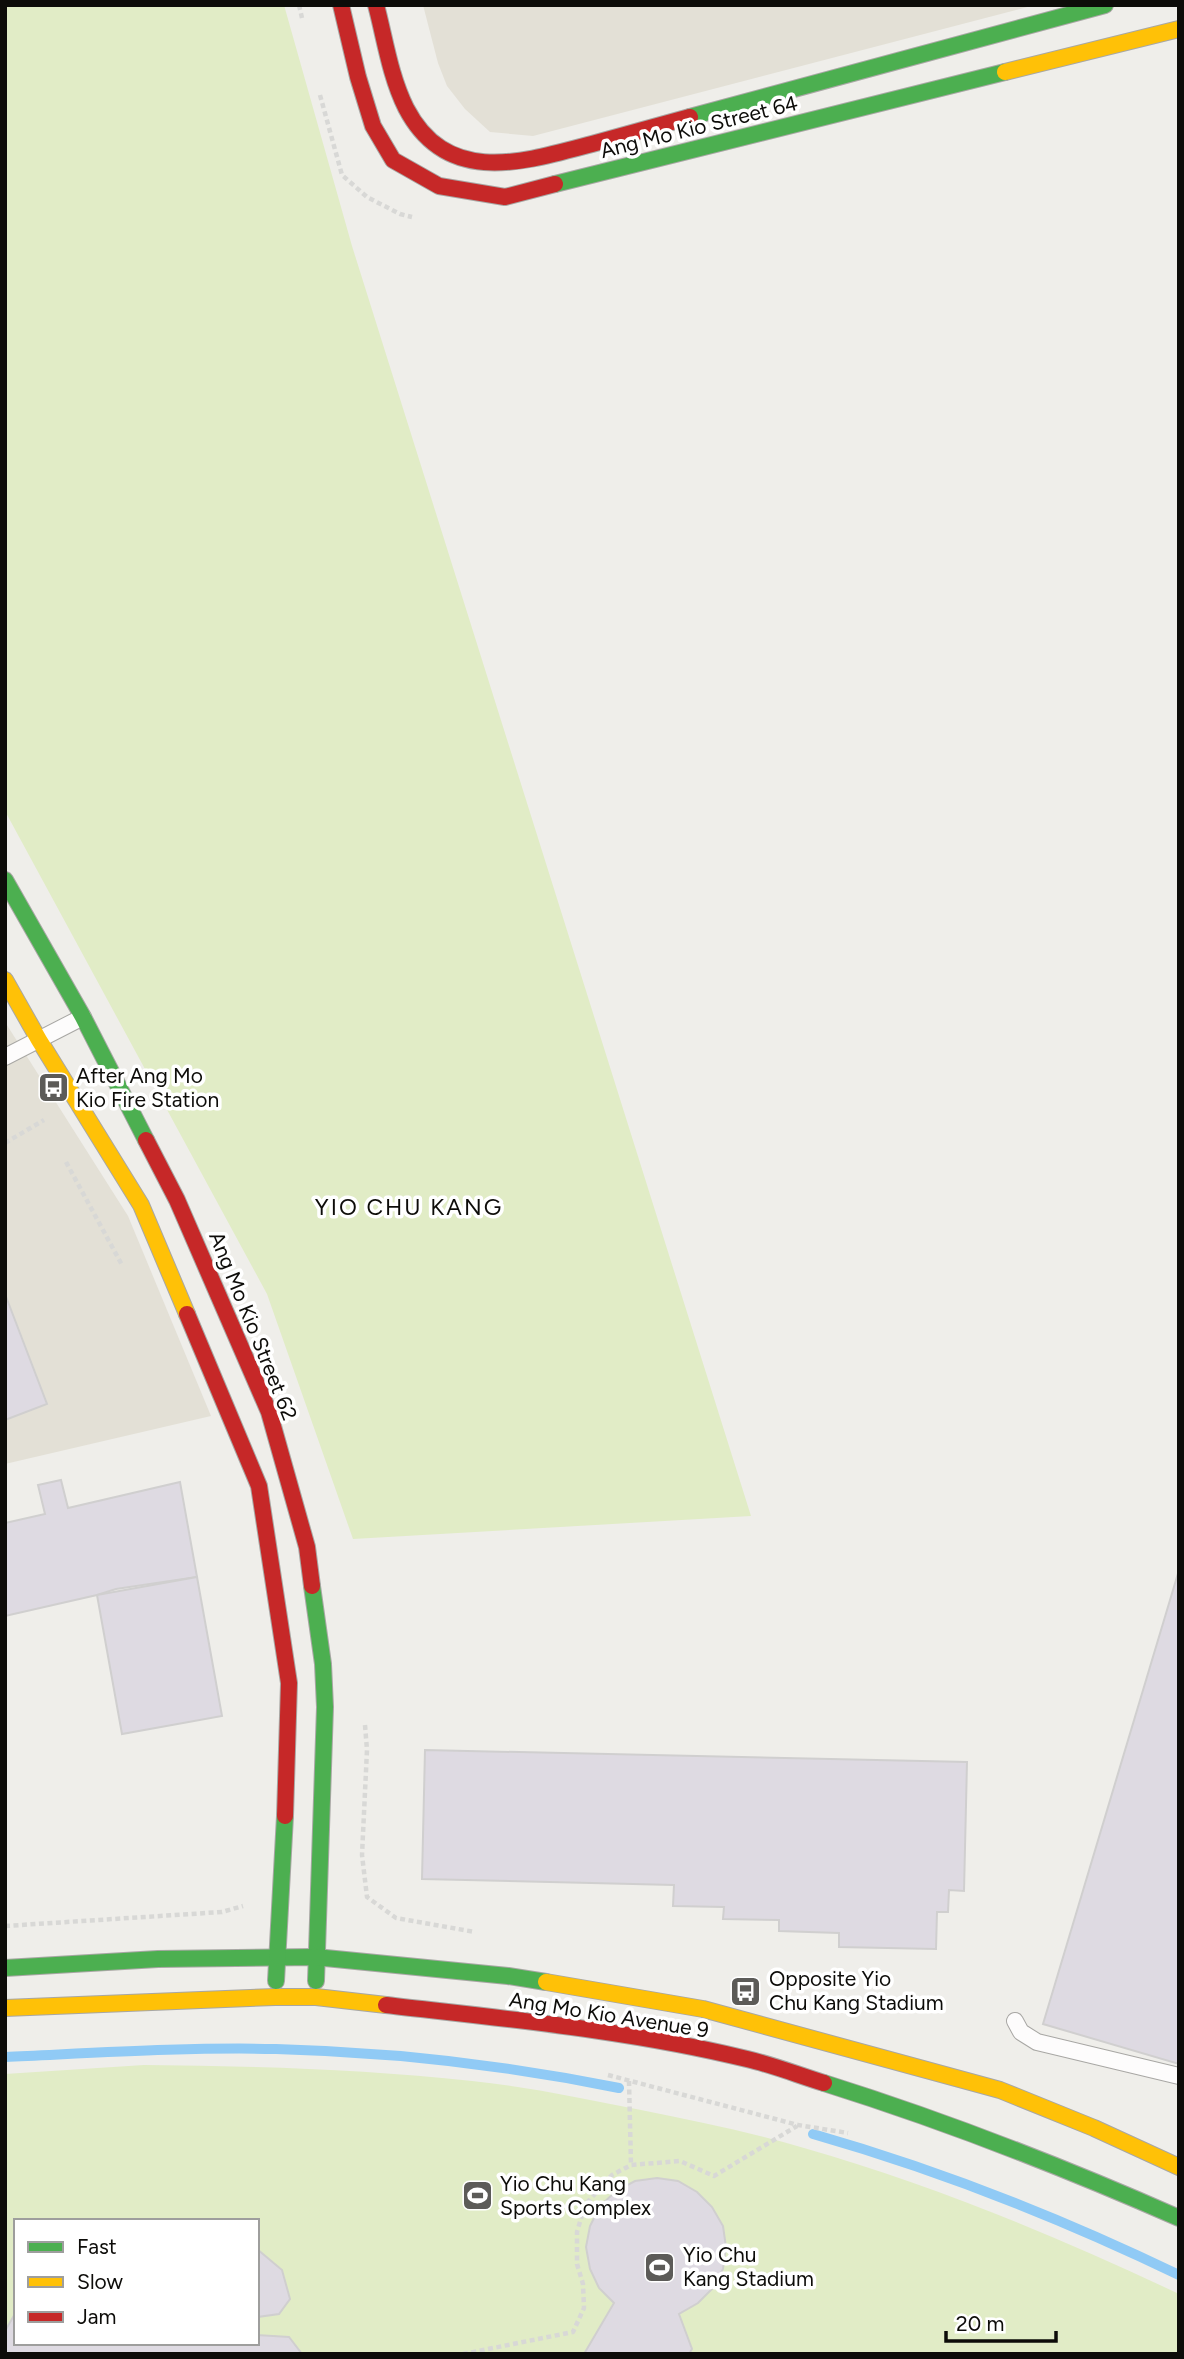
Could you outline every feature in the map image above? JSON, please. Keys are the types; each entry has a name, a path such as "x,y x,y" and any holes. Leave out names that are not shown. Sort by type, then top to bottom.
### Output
{"street":[{"name":"Ang Mo Kio Street 64","path":"341,5 373,126 393,160 439,186 505,197 1179,29"},
{"name":"Ang Mo Kio Street 64","path":"376,5 396,82 408,116 429,142 457,158 493,164 533,160 1105,5"},
{"name":"Ang Mo Kio Street 62","path":"5,880 83,1017 177,1200 269,1412 307,1547 301,1634 289,1683 275,1997"},
{"name":"Ang Mo Kio Street 62","path":"5,980 141,1205 259,1486 301,1634 323,1664 325,1707 315,1957 316,1997"},
{"name":"Ang Mo Kio Avenue 9","path":"5,1968 158,1959 315,1957 508,1976 703,2009 1000,2090 1094,2128 1179,2167"},
{"name":"Ang Mo Kio Avenue 9","path":"5,2008 316,1997 642,2038 749,2060 911,2110 1179,2218"}],"lane":[{"path":"5,1057 83,1017"},
{"path":"1015,2021 1020,2032 1037,2042 1179,2076"}],"path":[{"path":"5,1143 44,1121 38,1110"},
{"path":"63,1156 128,1276"},
{"path":"365,1724 367,1750 362,1854 367,1897 396,1918 477,1932"},
{"path":"5,1926 222,1912 244,1906 252,1899"},
{"path":"603,2073 798,2125 851,2134"},
{"path":"629,2081 631,2165"},
{"path":"463,2354 573,2332 584,2308 583,2284 578,2264 578,2232 585,2205 612,2175 631,2165 680,2161 714,2176 798,2125"}],"shaded area":[{"path":"423,5 1035,5 533,136 490,132 465,109 447,86"},
{"path":"5,1022 128,1216 211,1416 5,1464"}],"green space":[{"path":"5,5 284,5 352,246 751,1516 353,1539 267,1294 5,811"},
{"name":"Yio Chu Kang Sports Complex","path":"144,2065 349,2071 472,2081 536,2090 743,2132 852,2163 947,2195 1041,2232 1179,2294 1179,2354 5,2354 5,2074"}],"building":[{"path":"5,1294 47,1404 5,1420"},
{"path":"61,1480 68,1508 180,1482 197,1577 116,1589 5,1616 5,1523 45,1514 38,1485"},
{"path":"1179,1570 1179,2064 1043,2024"},
{"path":"197,1577 222,1716 122,1734 97,1595"},
{"path":"425,1750 967,1762 964,1891 949,1890 948,1912 937,1912 936,1949 839,1947 839,1933 779,1931 779,1920 723,1919 724,1907 673,1906 674,1885 422,1879"},
{"path":"657,2178 678,2181 697,2192 712,2207 723,2226 726,2247 723,2269 713,2288 698,2303 679,2314 692,2349 689,2354 584,2354 614,2303 599,2288 590,2269 586,2247 590,2226 600,2206 616,2191 635,2181"},
{"path":"259,2251 282,2270 290,2299 279,2314 259,2317"},
{"path":"14,2315 14,2345 259,2345 259,2335 289,2337 302,2354 5,2354 5,2331"}],"waterway":[{"path":"5,2057 208,2049 363,2053 449,2061 619,2088"},
{"path":"813,2134 953,2179 1090,2234 1179,2275"}],"traffic: fast":[{"path":"690,117 1105,5"},
{"path":"555,184 1005,72"},
{"path":"5,880 83,1017 146,1140"},
{"path":"312,1586 323,1664 325,1707 316,1981"},
{"path":"276,1981 285,1816"},
{"path":"5,1968 158,1959 315,1957 546,1982"},
{"path":"824,2083 1003,2146 1179,2218"}],"traffic: slow":[{"path":"1005,72 1179,29"},
{"path":"5,980 141,1205 187,1314"},
{"path":"546,1982 703,2009 1000,2090 1094,2128 1179,2167"},
{"path":"5,2008 275,1997 316,1997 386,2005"}],"traffic: jam":[{"path":"341,5 373,126 393,160 439,186 505,197 555,184"},
{"path":"376,5 392,70 406,108 423,133 443,149 465,159 489,162 540,157 690,117"},
{"path":"146,1140 177,1200 269,1412 307,1547 312,1586"},
{"path":"187,1314 259,1486 289,1683 285,1816"},
{"path":"386,2005 567,2026 658,2040 757,2061 824,2083"}],"place":[{"name":"After Ang Mo Kio Fire Station","path":"53,1088"},
{"name":"Opposite Yio Chu Kang Stadium","path":"746,1991"},
{"name":"Yio Chu Kang Sports Complex","path":"477,2196"},
{"name":"Yio Chu Kang Stadium","path":"660,2267"}],"district":[{"name":"YIO CHU KANG","path":"409,1207"}]}
